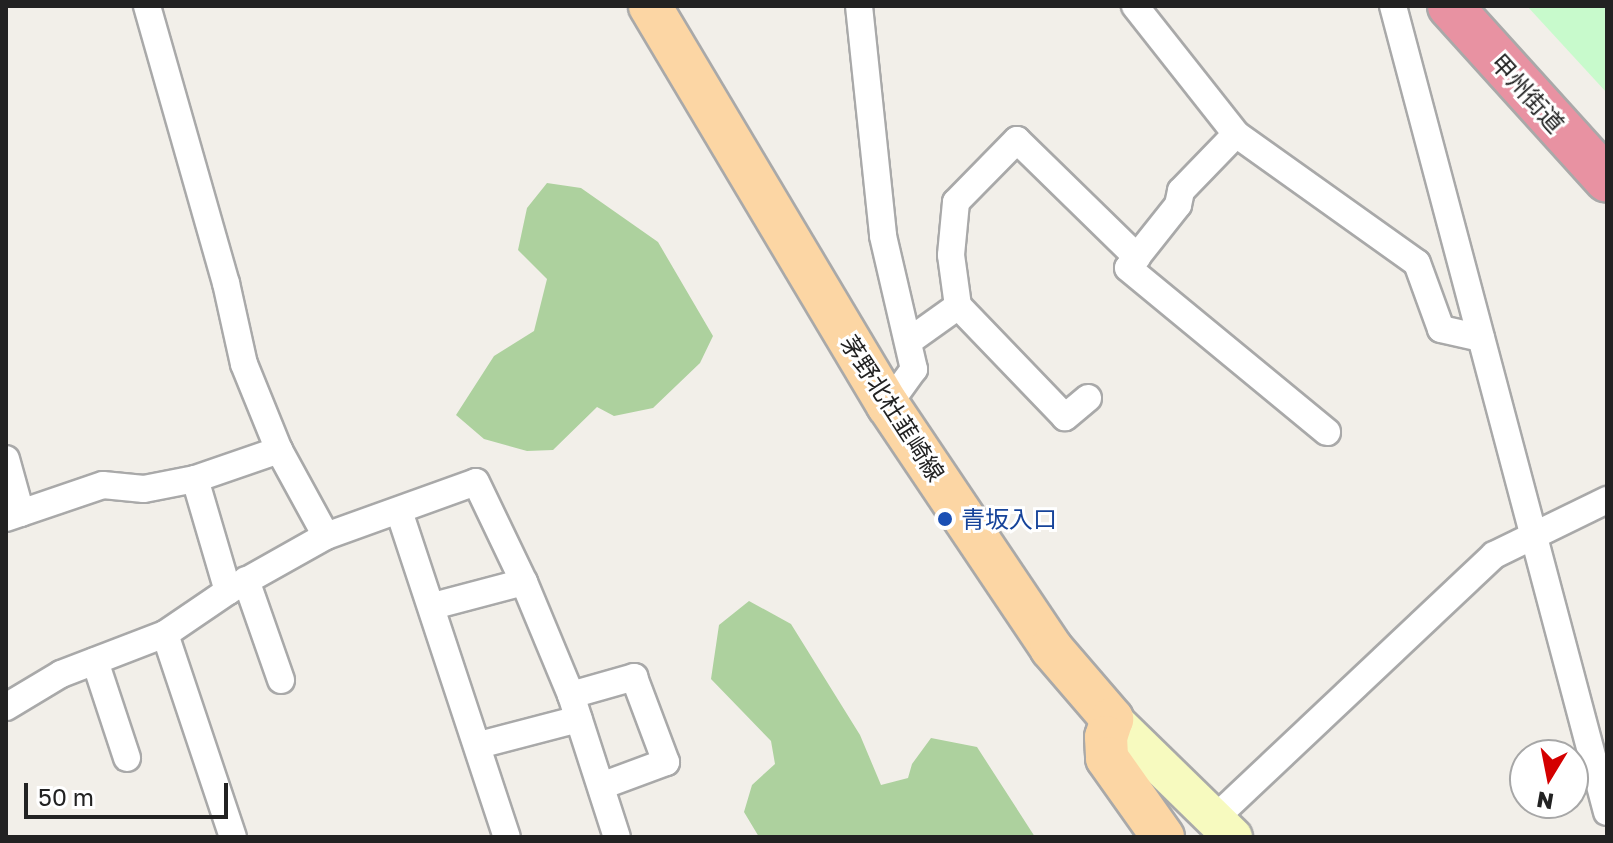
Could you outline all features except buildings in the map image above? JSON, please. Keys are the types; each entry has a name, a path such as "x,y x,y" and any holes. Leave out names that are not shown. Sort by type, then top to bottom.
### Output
{"highway":[{"name":"甲州街道","path":"1450,6 1607,180"}],"main road":[{"name":"茅野北杜韮崎線","path":"650,6 888,405 1051,648 1112,719"},
{"path":"1112,719 1106,737 1107,758 1163,837"}],"street":[{"path":"147,6 226,283 244,364 279,450 326,536"},
{"path":"859,6 883,236 914,369 888,405"},
{"path":"1135,6 1236,134 1417,263 1441,329 1481,338"},
{"path":"1393,6 1607,812"},
{"path":"1236,134 1181,191 1178,205 1128,268 1327,432"},
{"path":"1088,398 1065,417 958,306 951,255 956,202 1017,140 1137,257"},
{"path":"909,341 958,306"},
{"path":"6,459 14,516 103,485 144,489 195,479 279,450"},
{"path":"195,479 237,586 281,680"},
{"path":"6,707 61,674 165,634 237,586 326,536 476,482 524,582 575,707 617,837"},
{"path":"1112,719 1224,828 1494,555 1607,500"},
{"path":"399,511 507,837"},
{"path":"433,606 524,582"},
{"path":"165,634 233,837"},
{"path":"95,661 127,758"},
{"path":"479,745 575,707 634,677 666,762 601,786"}],"green space":[{"path":"1527,6 1607,6 1607,93"},
{"path":"547,183 581,188 658,242 713,336 700,363 653,408 614,416 597,407 553,450 527,451 484,439 456,415 494,356 534,331 547,279 518,250 527,208"},
{"path":"749,601 791,624 860,735 881,785 908,778 912,764 931,738 977,747 1035,837 759,837 744,812 752,785 775,764 771,741 711,679 719,625"}],"place":[{"name":"青坂入口","path":"945,519"}]}
